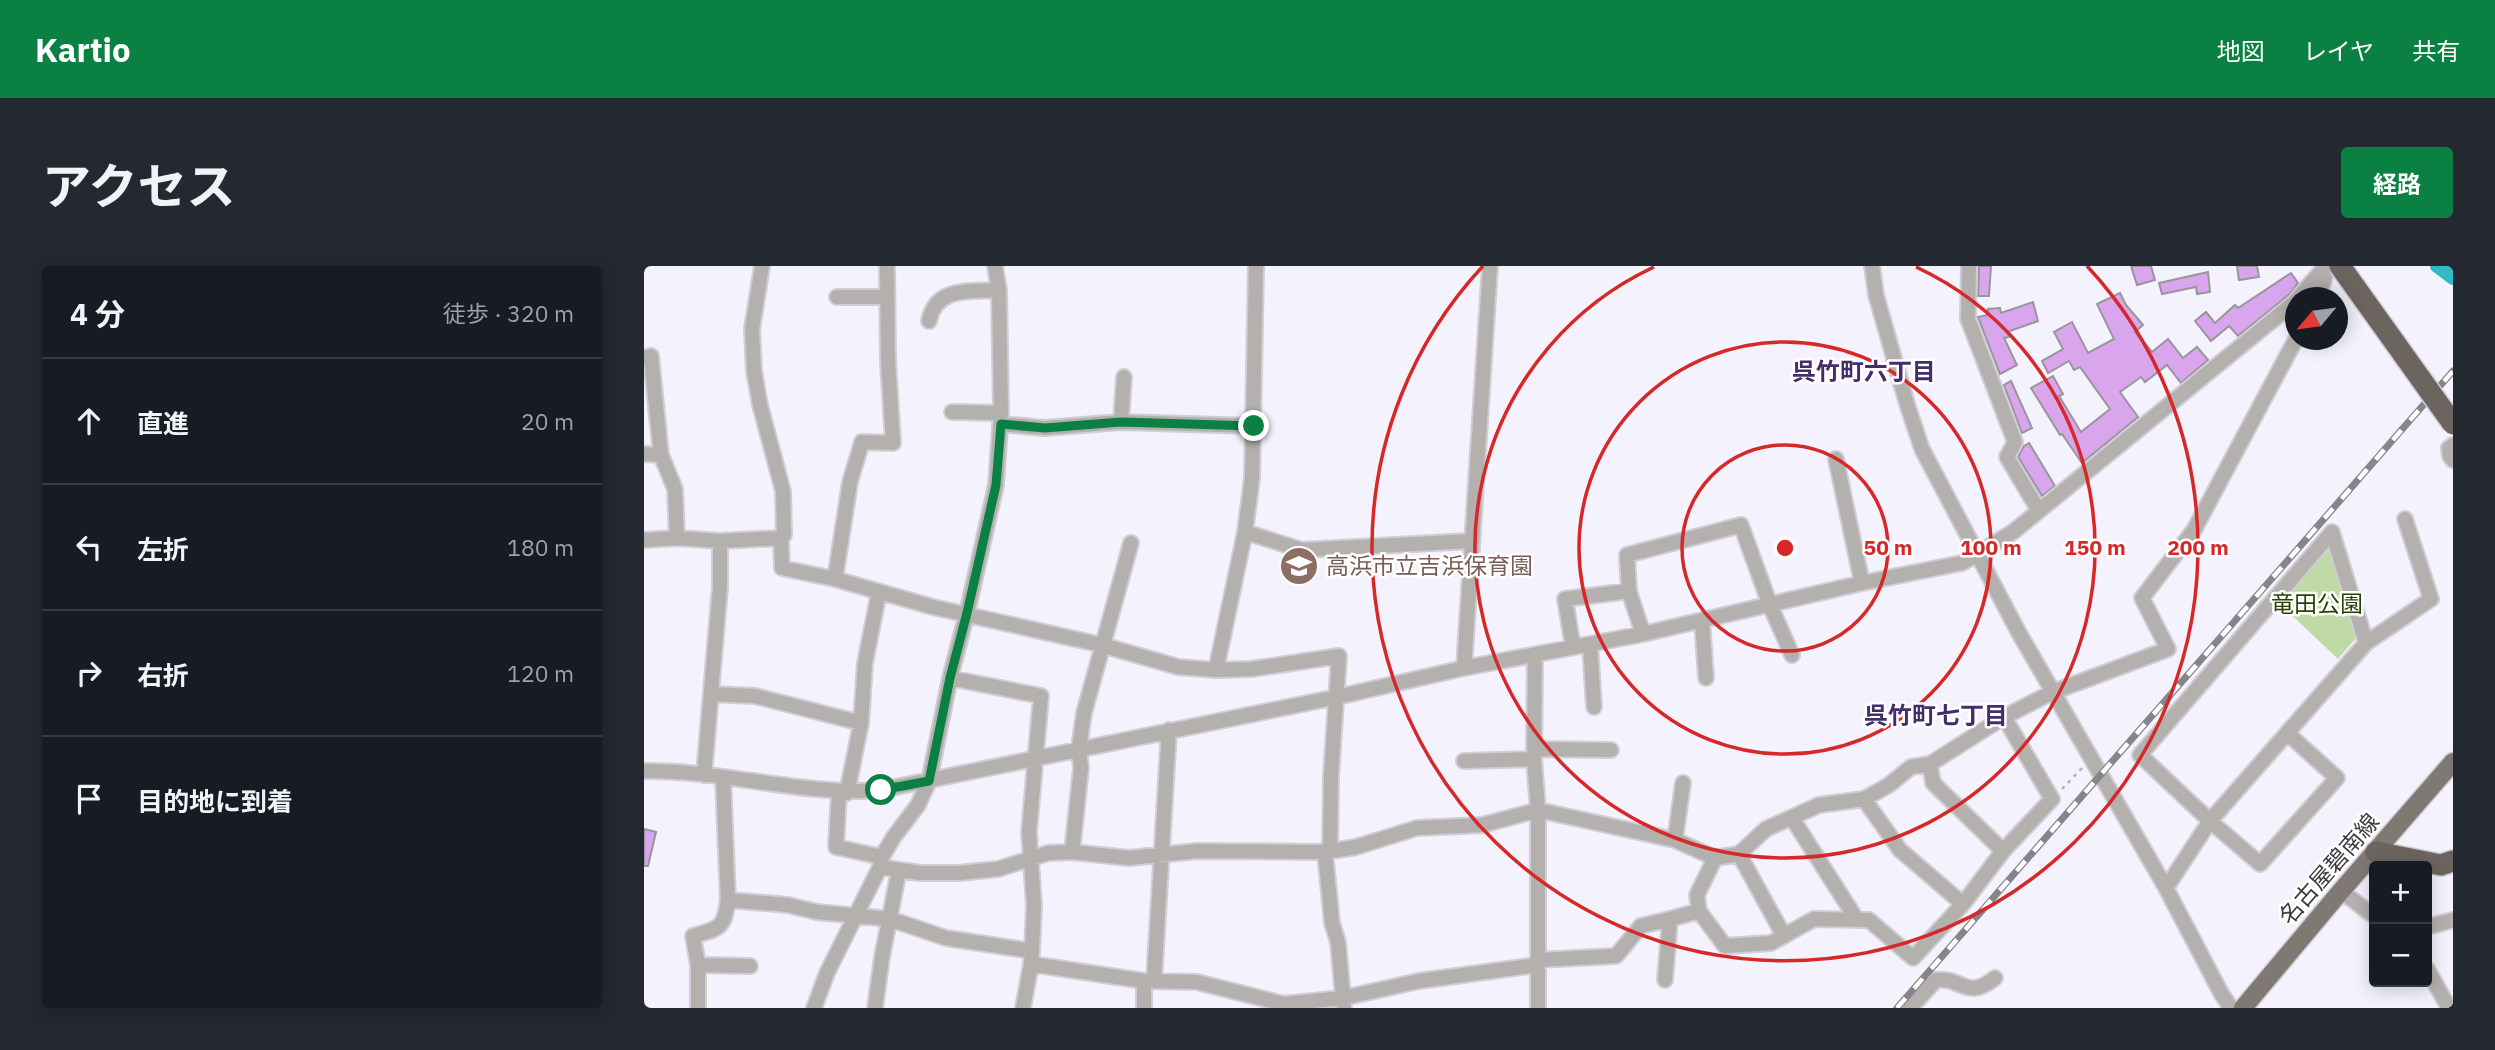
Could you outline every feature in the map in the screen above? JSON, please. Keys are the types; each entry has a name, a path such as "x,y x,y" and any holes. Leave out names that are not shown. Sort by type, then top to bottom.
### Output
{"highway":[{"path":"2326,267 2453,424"},
{"path":"2376,852 2441,865 2453,861"}],"main road":[{"name":"名古屋碧南線","path":"2243,1008 2453,762"}],"street":[{"path":"762,266 752,330 754,371 760,405 783,491 782,568 905,597 933,607 1102,645 1178,667 1252,669 1339,656 1327,852 1332,923 1338,942 1343,1003"},
{"path":"835,579 853,467 862,442 893,443 888,361 887,266"},
{"path":"814,1008 881,862 898,830 918,805 929,781 950,678 996,485 1001,419 999,290 995,266"},
{"path":"1216,670 1245,532 1252,478 1256,266"},
{"path":"1464,668 1490,266"},
{"path":"1872,266 1880,307 1922,449 2053,692 2231,1008"},
{"path":"1969,266 1968,319 2015,442 2007,457 2039,511"},
{"path":"2321,287 2326,267"},
{"path":"2308,287 2326,267"},
{"path":"929,321 932,308 949,293 999,290"},
{"path":"837,297 887,297"},
{"path":"644,771 723,776 778,786 843,792 881,790 1464,668 1643,634 1862,583 1962,563 2013,532 2285,309"},
{"path":"879,592 865,663 861,723 843,792 836,847 899,870 959,873 998,869 1048,853 1073,852 1129,858 1197,851 1327,852 1356,847 1417,828 1482,825 1538,810 1675,840 1715,858 1739,854 1766,829 1819,806 1864,799 1889,785 1911,766 1930,764 2004,717 2053,692 2168,649 2142,598 2194,530 2289,350"},
{"path":"644,358 652,356 661,454 675,489 677,538"},
{"path":"1121,422 1124,377"},
{"path":"952,412 1045,428 1121,422 1254,426"},
{"path":"2453,445 2449,448 2453,460"},
{"path":"644,454 661,454"},
{"path":"1836,459 1862,583"},
{"path":"2165,888 2210,821 2365,643 2431,599 2405,519"},
{"path":"1643,634 1629,591 1627,555 1741,524 1770,605 1792,655"},
{"path":"1245,532 1302,550 1471,541"},
{"path":"2287,733 2337,778 2260,864 2140,755 2332,532 2365,643"},
{"path":"644,540 677,538 720,541 781,538"},
{"path":"704,775 720,587 720,541"},
{"path":"1073,852 1081,768 1079,748 1084,713 1131,543"},
{"path":"1573,647 1565,599 1629,591"},
{"path":"1702,620 1706,678"},
{"path":"1590,644 1594,707"},
{"path":"1535,655 1538,1008"},
{"path":"950,678 1041,696 1029,832 1034,905 1032,957 1023,1008"},
{"path":"712,694 755,696 809,712 861,723"},
{"path":"1715,858 1697,895 1699,911 1725,946 1771,943 1814,919 1870,920 1913,958 1963,904 2003,850 2052,799 2004,717"},
{"path":"1144,1008 1163,854 1169,730"},
{"path":"1465,761 1611,750"},
{"path":"1930,764 1933,783 2003,850"},
{"path":"698,1008 698,965 694,936 719,928 725,919 728,900 723,776"},
{"path":"1675,840 1683,783"},
{"path":"1864,799 1900,850 1963,904"},
{"path":"1792,818 1857,920"},
{"path":"1739,854 1784,936"},
{"path":"875,1008 899,870"},
{"path":"2341,891 2369,911"},
{"path":"728,900 788,905 854,917 890,919 946,937 1032,957 1149,981 1197,982 1283,1004 1343,1003 1419,981 1537,962 1616,956 1641,926 1699,911"},
{"path":"1665,980 1670,919"},
{"path":"2432,925 2453,920"},
{"path":"698,965 750,966"},
{"path":"1910,1008 1936,980 1949,979 1974,989 1987,985 1995,978"},
{"path":"2432,978 2449,1008"}],"path":[{"path":"2052,799 2091,759"}],"green space":[{"name":"竜田公園","path":"2328,546 2356,638 2338,659 2281,605"}],"building":[{"path":"1979,266 1991,266 1989,296 1978,296"},
{"path":"2131,266 2151,266 2155,280 2137,285"},
{"path":"2237,266 2257,266 2259,277 2239,280"},
{"path":"2208,272 2210,292 2197,294 2196,287 2162,294 2159,283"},
{"path":"2291,273 2298,283 2295,287 2285,287 2285,298 2238,336 2229,326 2211,341 2195,321 2206,312 2215,323 2235,305 2238,308"},
{"path":"2120,293 2126,305 2143,325 2135,332 2152,352 2168,339 2183,358 2197,347 2208,360 2181,383 2167,365 2145,382 2141,377 2120,392 2138,417 2082,463 2062,434 2060,435 2031,388 2053,376 2063,394 2059,396 2081,432 2110,409 2080,367 2074,370 2069,361 2048,373 2042,361 2063,349 2054,332 2072,322 2088,353 2114,339 2097,304"},
{"path":"2033,302 2038,321 2007,332 2009,337 2004,338 2017,365 2000,374 1978,317 1988,315 1988,309 2000,308 2001,313"},
{"path":"2011,381 2032,428 2022,433 2004,385"},
{"path":"2029,443 2055,486 2042,496 2018,457"},
{"path":"644,829 656,832 648,866 644,866"}],"waterway":[{"path":"2437,266 2453,278"}],"railway":[{"path":"1897,1008 2453,371"}],"place":[{"name":"高浜市立吉浜保育園","path":"1299,566"}],"district":[{"name":"呉竹町六丁目","path":"1864,372"},
{"name":"呉竹町七丁目","path":"1936,716"}],"route":[{"path":"881,790 929,781 950,678 996,485 1001,424 1045,428 1121,422 1254,426"}]}
